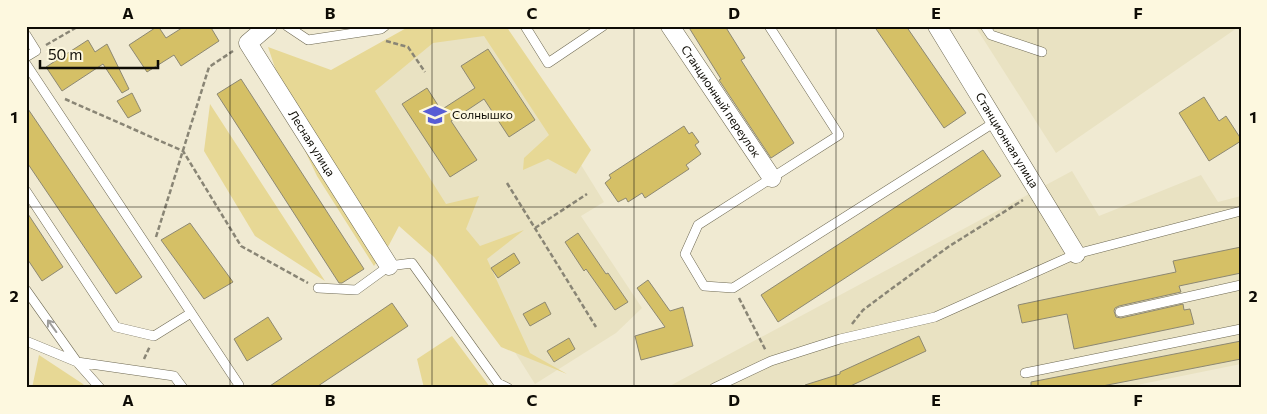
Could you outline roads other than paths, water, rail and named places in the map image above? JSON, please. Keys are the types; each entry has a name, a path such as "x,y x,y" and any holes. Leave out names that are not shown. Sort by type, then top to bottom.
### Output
{"street":[{"name":"Лесная улица","path":"268,26 248,43 389,266"},
{"name":"Станционный переулок","path":"670,26 772,178"},
{"name":"Станционная улица","path":"937,26 1076,254"}],"lane":[{"path":"287,26 308,40 381,29 386,26"},
{"path":"525,26 548,63 603,26"},
{"path":"769,26 839,135 698,225 685,254 704,286 733,288 995,122"},
{"path":"985,26 991,35 1042,52"},
{"path":"26,35 36,51 26,57"},
{"path":"26,64 239,385 238,388"},
{"path":"26,191 116,327 154,336 191,313"},
{"path":"714,388 772,361 840,339 935,317 1076,254 1241,211"},
{"path":"318,288 356,290 389,266 412,263 498,383 508,388"},
{"path":"1120,312 1241,285"},
{"path":"26,290 77,362 100,388"},
{"path":"1025,373 1241,329"},
{"path":"26,340 77,362 174,376 184,388"}],"place":[{"name":"Солнышко","path":"435,115"}]}
